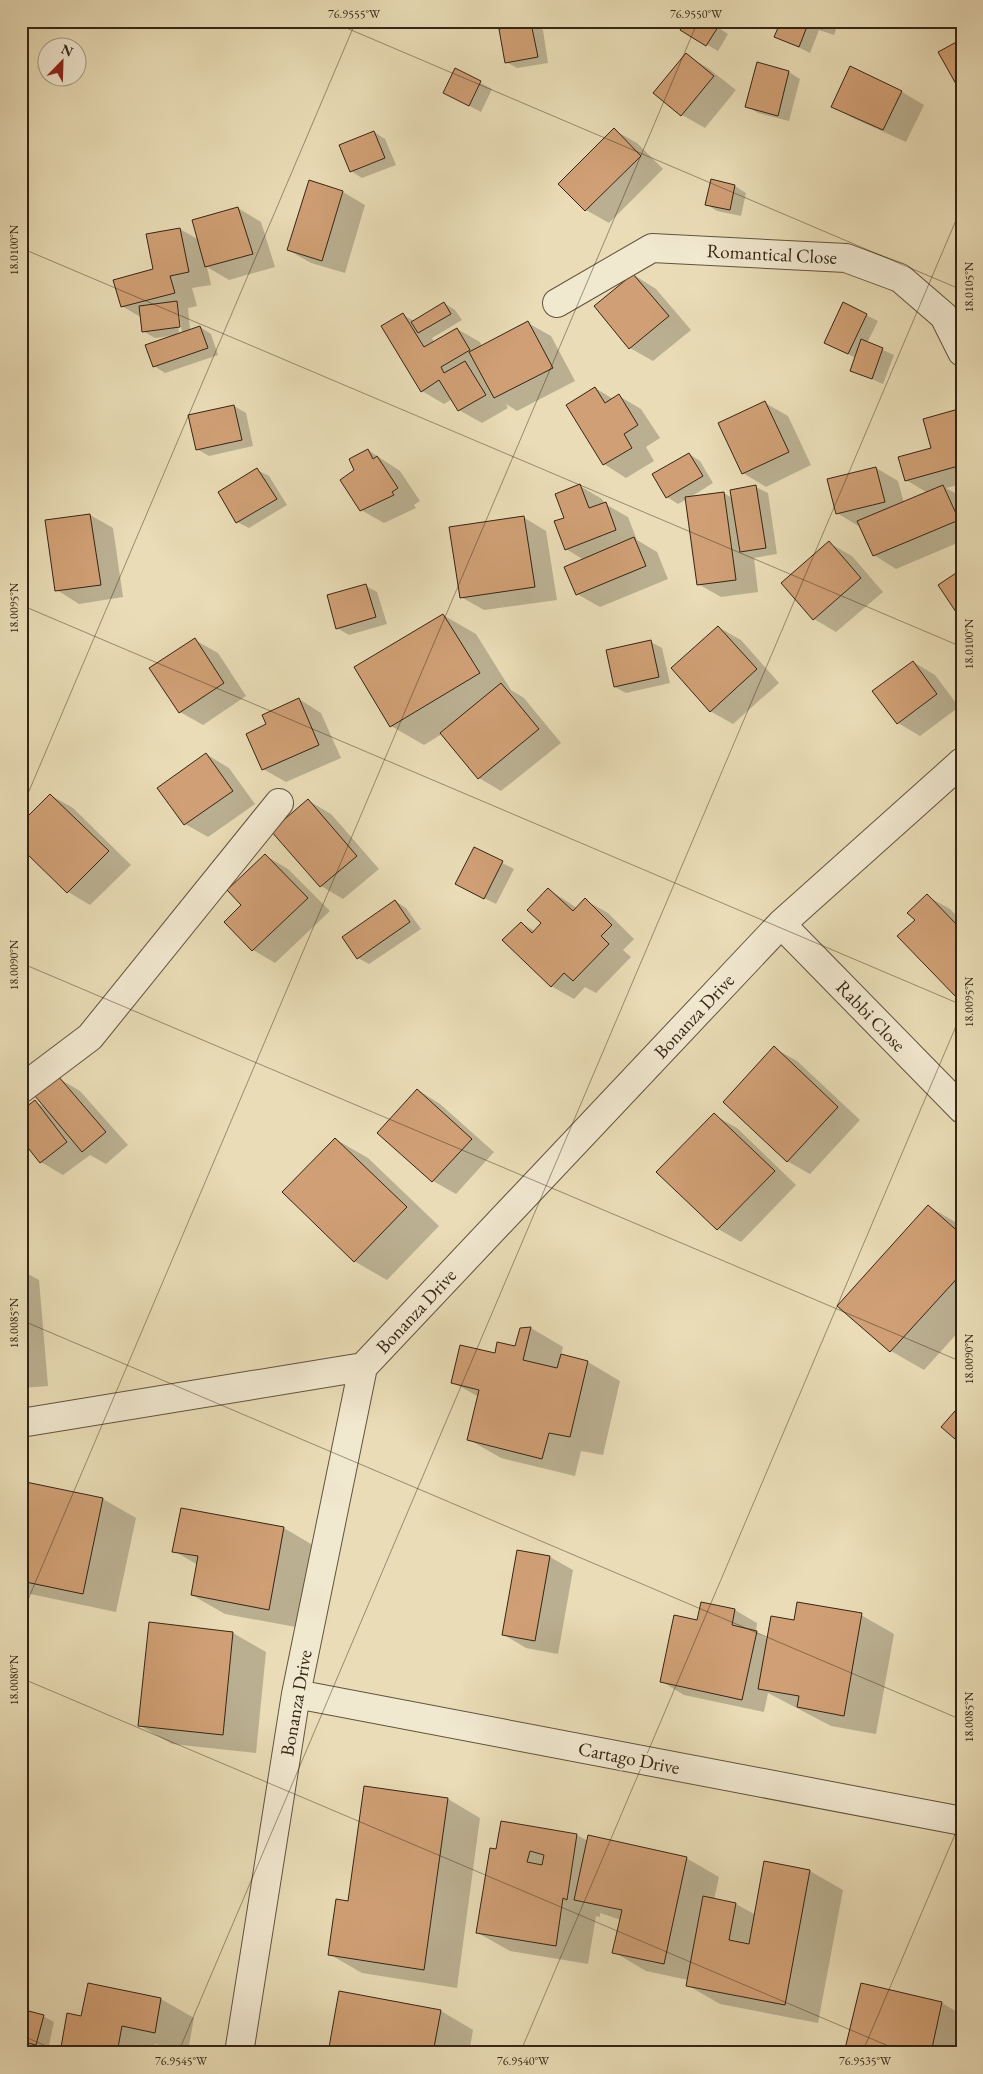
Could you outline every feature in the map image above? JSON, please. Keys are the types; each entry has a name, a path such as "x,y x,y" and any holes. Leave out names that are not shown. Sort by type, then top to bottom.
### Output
{"street":[{"name":"Romantical Close","path":"557,303 652,248 846,258 900,278 944,316 962,352"},
{"name":"Bonanza Drive","path":"239,2053 296,1694 363,1367 781,924 962,762"},
{"path":"21,1089 90,1037 279,803"},
{"name":"Rabbi Close","path":"781,924 962,1109"},
{"path":"21,1423 363,1367"},
{"name":"Cartago Drive","path":"296,1694 962,1822"}],"building":[{"path":"686,21 709,21 718,27 706,46 680,30"},
{"path":"781,21 825,21 822,29 808,24 799,47 774,37"},
{"path":"531,23 538,57 505,63 499,29"},
{"path":"962,39 962,80 956,84 938,52"},
{"path":"686,53 714,76 681,116 653,93"},
{"path":"757,62 789,71 778,116 745,107"},
{"path":"850,66 902,91 883,130 831,107"},
{"path":"455,68 481,81 469,106 443,93"},
{"path":"614,128 641,156 585,211 558,184"},
{"path":"374,131 385,158 350,172 339,145"},
{"path":"711,179 735,185 730,210 705,205"},
{"path":"309,180 343,191 322,261 287,250"},
{"path":"238,207 253,254 205,267 192,220"},
{"path":"180,228 189,272 170,276 175,293 121,307 113,280 153,269 146,234"},
{"path":"633,274 669,316 629,349 594,306"},
{"path":"177,301 180,327 142,332 139,306"},
{"path":"444,302 451,314 418,333 411,322"},
{"path":"843,302 867,314 848,354 824,343"},
{"path":"403,313 424,347 457,328 470,350 441,367 444,373 465,361 486,395 458,411 439,380 421,392 381,326"},
{"path":"528,321 553,368 494,398 469,352"},
{"path":"200,326 208,348 153,367 145,345"},
{"path":"861,339 883,348 872,379 850,371"},
{"path":"595,387 605,403 619,394 638,425 624,434 632,448 603,465 566,405"},
{"path":"765,401 789,452 742,474 718,423"},
{"path":"234,405 242,440 196,450 188,415"},
{"path":"962,408 962,465 905,481 898,457 931,448 923,419"},
{"path":"368,449 373,459 377,456 398,488 392,492 394,495 360,511 340,480 354,470 349,459"},
{"path":"689,453 703,476 666,498 652,474"},
{"path":"876,467 885,502 836,514 827,479"},
{"path":"257,468 277,499 236,523 218,492"},
{"path":"580,484 589,508 606,502 616,530 565,550 554,521 564,518 555,494"},
{"path":"756,485 766,548 740,552 730,490"},
{"path":"943,485 959,520 873,556 857,521"},
{"path":"724,492 736,580 697,585 685,497"},
{"path":"90,514 101,585 55,591 45,520"},
{"path":"524,516 535,587 460,598 449,527"},
{"path":"634,537 646,566 576,595 564,567"},
{"path":"829,541 861,578 813,620 781,583"},
{"path":"959,571 962,575 962,621 938,585"},
{"path":"366,584 376,617 336,629 327,595"},
{"path":"443,614 480,673 390,727 354,667"},
{"path":"718,626 757,669 710,712 671,668"},
{"path":"195,638 224,683 179,713 149,668"},
{"path":"651,640 659,677 614,687 606,650"},
{"path":"913,661 937,694 897,724 872,691"},
{"path":"501,683 539,729 478,779 440,733"},
{"path":"299,698 319,745 262,770 246,734 266,724 262,715"},
{"path":"206,753 233,791 184,825 157,788"},
{"path":"50,794 109,851 67,893 21,848 21,823"},
{"path":"308,799 357,856 320,887 271,831"},
{"path":"474,847 503,861 484,899 455,884"},
{"path":"265,854 308,898 252,951 224,922 241,905 227,890"},
{"path":"548,888 573,911 585,898 612,925 601,936 609,944 573,981 564,973 551,987 502,940 521,922 532,933 541,923 527,910"},
{"path":"927,894 962,930 962,995 958,999 897,936 915,920 907,913"},
{"path":"395,900 410,922 357,959 342,937"},
{"path":"774,1046 838,1107 787,1162 723,1102"},
{"path":"58,1076 106,1132 82,1152 35,1096"},
{"path":"417,1089 472,1139 432,1182 377,1133"},
{"path":"35,1100 67,1142 40,1163 21,1139 21,1111"},
{"path":"714,1113 775,1171 717,1230 656,1172"},
{"path":"335,1138 407,1207 354,1262 282,1192"},
{"path":"928,1205 962,1235 962,1273 890,1352 837,1306"},
{"path":"531,1327 523,1360 557,1368 561,1354 588,1361 570,1437 549,1433 542,1459 467,1440 479,1390 451,1383 460,1345 495,1353 497,1342 515,1346 520,1328"},
{"path":"962,1403 962,1445 941,1427"},
{"path":"21,1481 103,1498 83,1594 21,1581"},
{"path":"181,1508 284,1527 269,1610 191,1595 198,1556 172,1552"},
{"path":"517,1550 550,1556 535,1641 502,1635"},
{"path":"701,1602 735,1609 732,1625 757,1631 742,1700 660,1682 674,1615 697,1620"},
{"path":"797,1602 862,1613 844,1716 797,1707 799,1696 758,1689 771,1616 794,1620"},
{"path":"149,1622 233,1632 223,1735 138,1726"},
{"path":"364,1786 448,1798 424,1970 328,1955 336,1899 348,1901"},
{"path":"501,1821 577,1834 567,1900 563,1898 556,1946 476,1933 490,1848 496,1849","holes":["530,1851 544,1855 542,1865 527,1862"]},
{"path":"588,1835 687,1857 664,1964 612,1953 622,1910 574,1900"},
{"path":"764,1861 810,1870 785,2005 686,1986 703,1896 736,1903 729,1940 749,1944"},
{"path":"88,1983 161,1998 155,2033 122,2026 117,2053 60,2053 67,2013 81,2016"},
{"path":"861,1983 942,2002 931,2053 844,2053"},
{"path":"339,1991 441,2010 433,2053 328,2053"},
{"path":"21,2009 44,2015 36,2045 21,2041"}]}
